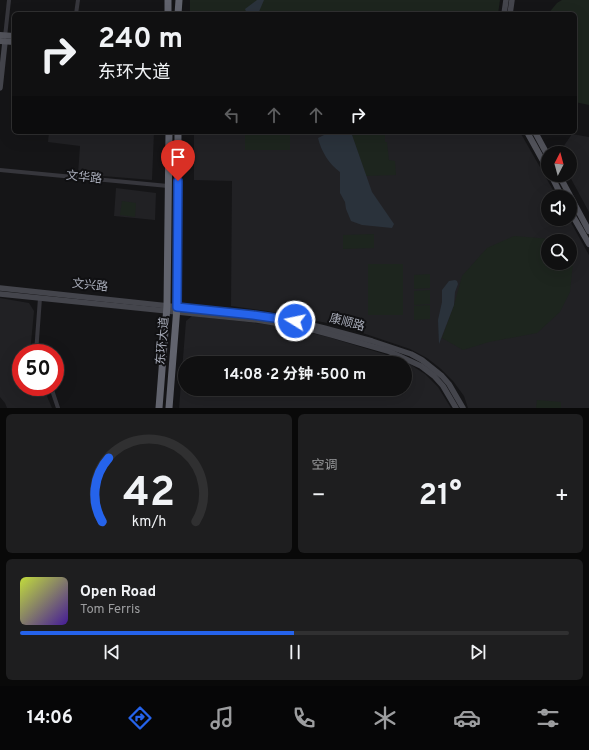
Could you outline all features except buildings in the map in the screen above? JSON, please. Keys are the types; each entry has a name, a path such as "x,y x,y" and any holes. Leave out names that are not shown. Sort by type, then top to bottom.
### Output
{"highway":[{"path":"168,0 168,12"},
{"path":"178,12 179,0"},
{"name":"东环大道","path":"159,408 167,308 168,134"},
{"name":"东环大道","path":"169,408 177,309 178,134"}],"main road":[{"path":"504,12 506,0"},
{"path":"510,12 512,0"},
{"path":"0,88 3,38"},
{"path":"529,134 541,157"},
{"path":"536,134 543,146"},
{"path":"562,182 589,231"},
{"path":"577,223 589,244"},
{"name":"文兴路","path":"0,288 177,309"},
{"name":"文兴路","path":"0,294 167,308"},
{"name":"康顺路","path":"177,309 288,325 339,336 388,351 421,366 434,376 443,386 456,408"},
{"name":"康顺路","path":"177,309 253,315 295,321 372,340 422,360 442,376 449,384 463,408"}],"street":[{"path":"3,38 9,0"},
{"path":"76,12 78,0"},
{"name":"文华路","path":"0,170 168,186"},
{"path":"37,344 40,298"},
{"path":"54,396 58,408"}],"shaded area":[{"path":"190,0 500,0 498,12 190,12"},
{"path":"257,0 264,0 259,12 246,12 245,9"},
{"path":"562,0 589,0 589,105 577,102 577,12 550,12 557,3"},
{"path":"49,134 154,134 152,180 78,174 80,146 48,142"},
{"path":"194,134 521,134 541,169 541,182 548,182 553,190 541,190 541,226 573,226 589,255 589,408 468,408 464,396 453,381 427,358 410,349 342,326 267,311 231,306 232,181 194,180"},
{"path":"245,134 290,134 290,150 245,150"},
{"path":"326,134 352,134 372,192 394,224 392,228 362,225 351,221 345,202 340,193 340,172 326,157 318,138"},
{"path":"352,134 385,134 385,142 387,142 389,160 395,161 396,175 366,176"},
{"path":"572,134 589,137 589,212 573,182 577,182 577,146 564,146"},
{"path":"116,188 156,193 155,220 114,216"},
{"path":"122,201 136,203 135,217 120,215"},
{"path":"374,234 374,248 343,249 343,235"},
{"path":"514,236 541,238 541,270 572,270 570,292 560,312 537,333 489,342 463,350 442,338 454,305 462,276 487,248"},
{"path":"368,264 403,264 403,315 368,315"},
{"path":"430,274 430,288 414,289 414,275"},
{"path":"455,280 458,284 455,292 454,305 439,344 438,320 442,302 442,290 449,281"},
{"path":"430,290 430,304 414,305 414,291"},
{"path":"0,298 29,303 34,311 31,344 12,344 12,396 47,396 52,408 7,408 0,397"},
{"path":"430,305 430,319 414,320 414,306"},
{"path":"192,316 282,326 328,337 389,356 183,356 186,321"},
{"path":"412,366 425,374 438,387 451,408 179,408 180,396 412,396"},
{"path":"537,400 561,402 561,408 536,408"}],"route":[{"path":"178,181 177,307 295,321"}]}
